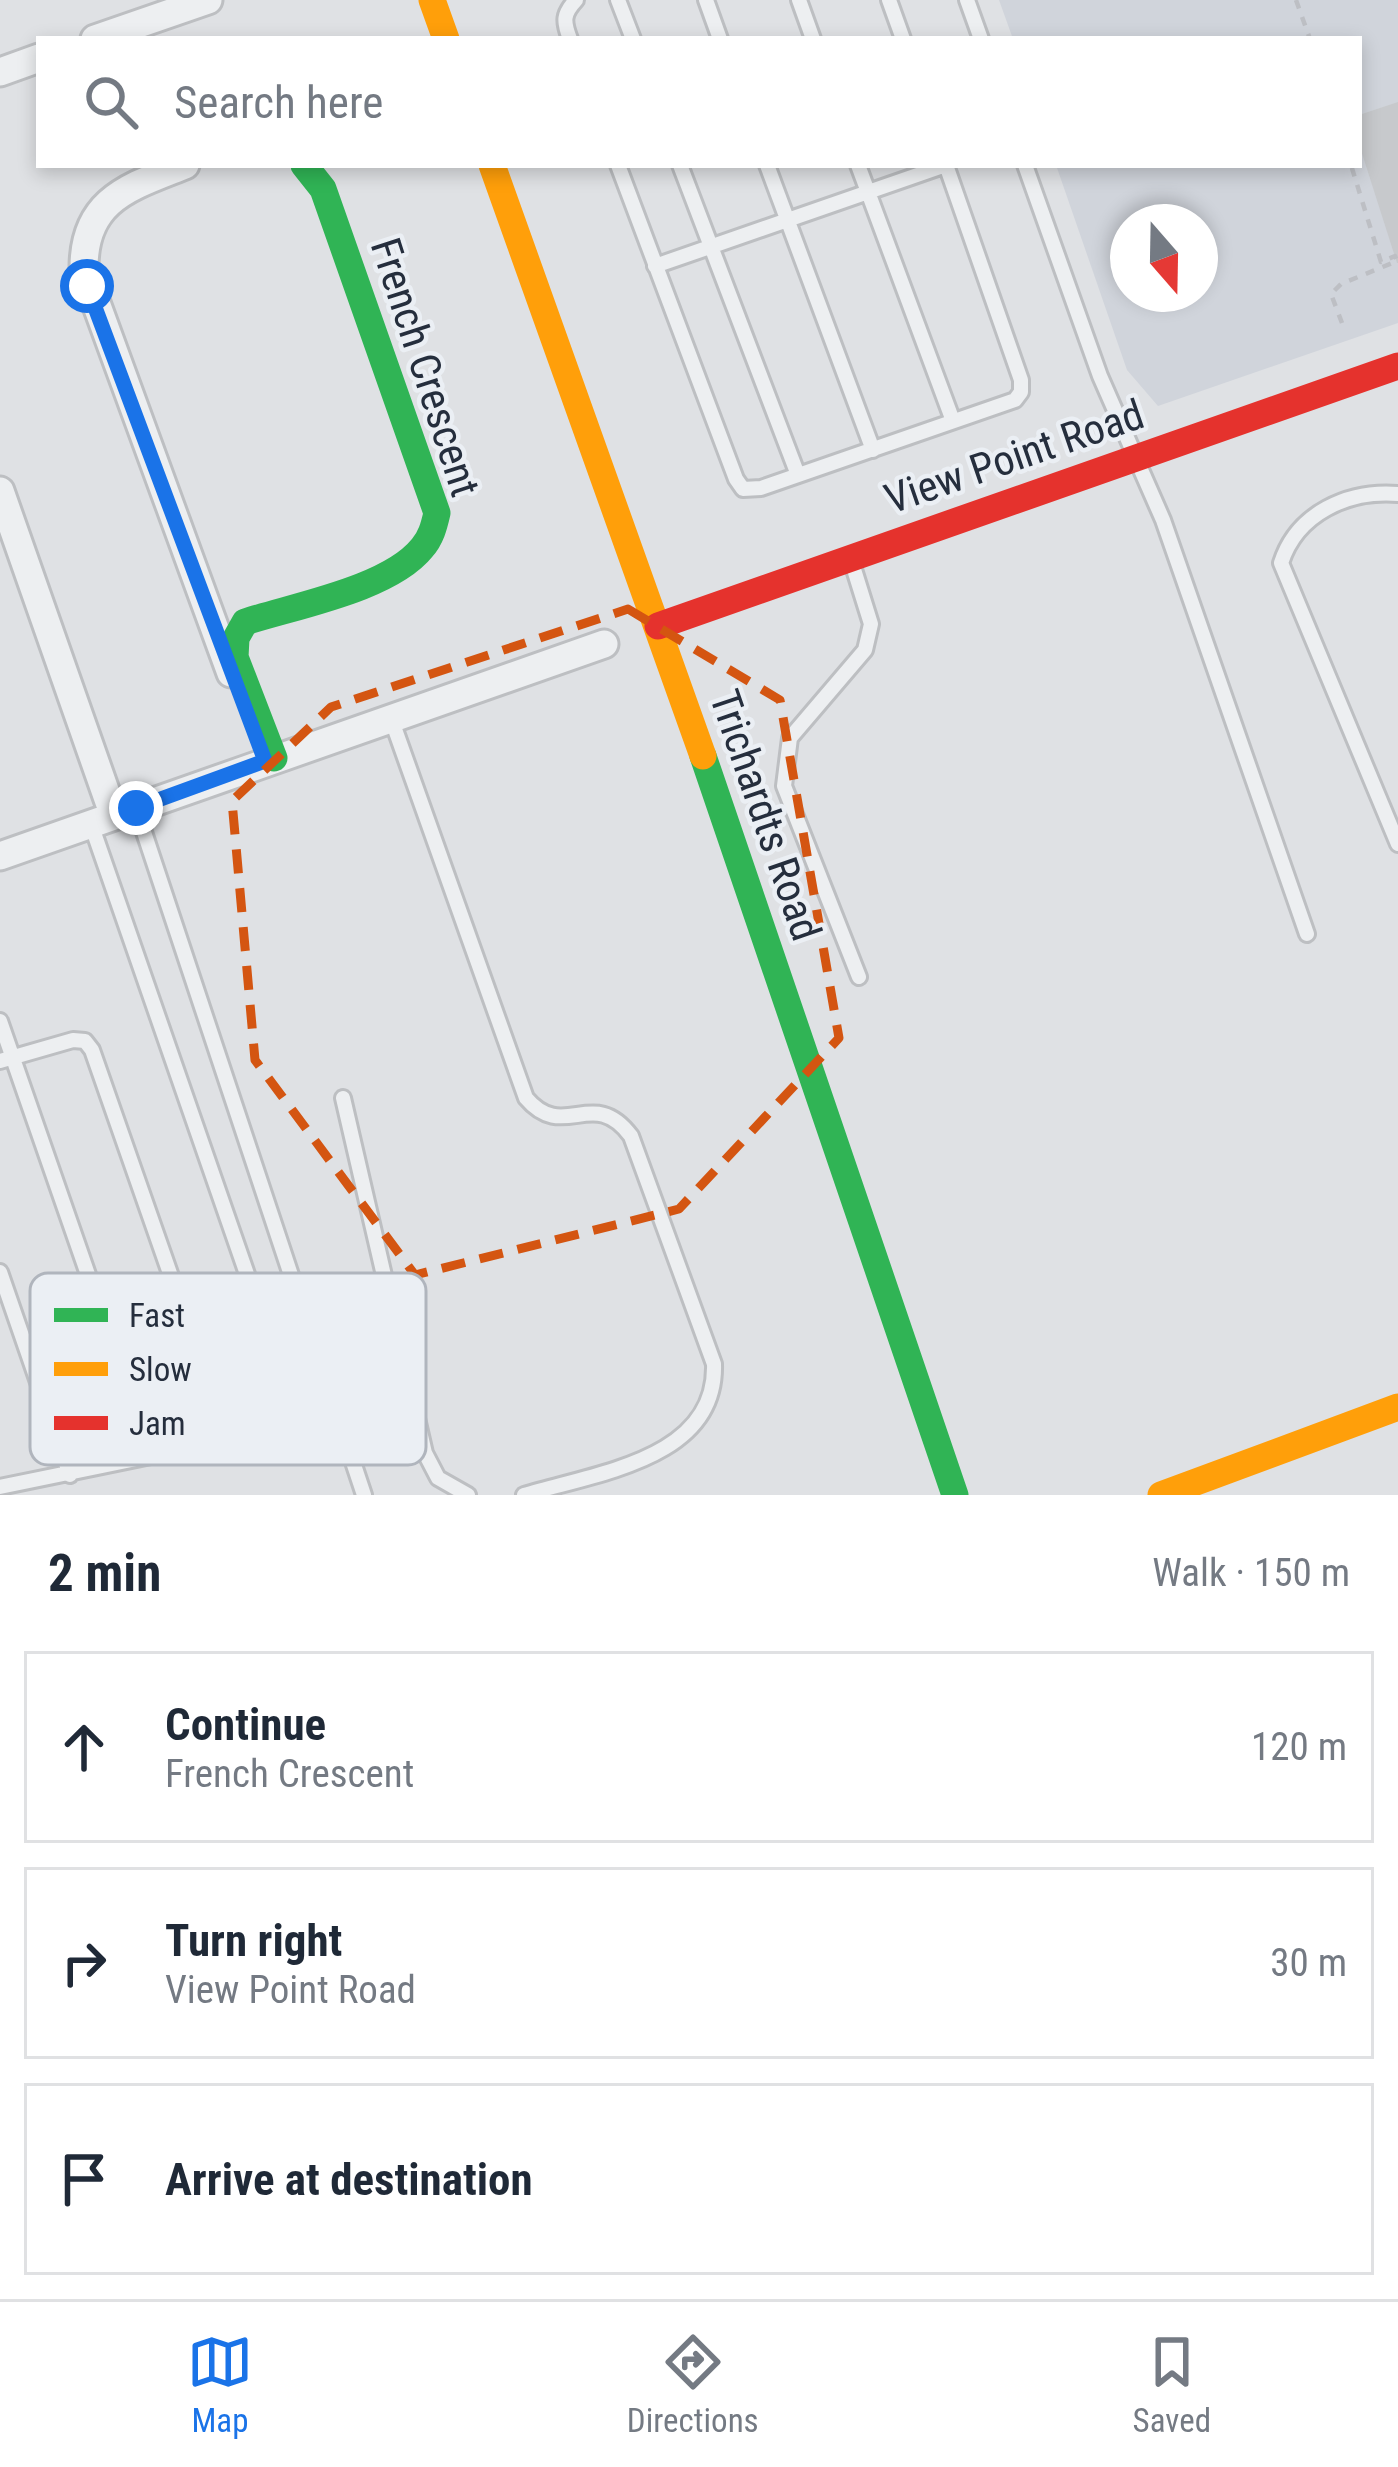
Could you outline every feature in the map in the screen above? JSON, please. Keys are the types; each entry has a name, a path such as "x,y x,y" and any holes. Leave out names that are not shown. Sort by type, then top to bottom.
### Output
{"main road":[{"path":"432,0 445,36"},
{"name":"French Crescent","path":"270,759 235,656 238,632 245,622 382,575 413,558 426,544 437,513 323,189 306,168"},
{"name":"Trichardts Road","path":"493,168 658,626 955,1495"},
{"name":"View Point Road","path":"658,626 1398,366"},
{"path":"1161,1495 1398,1407"}],"street":[{"path":"104,36 208,0"},
{"path":"0,72 36,59"},
{"path":"177,168 127,188 104,206 92,225 84,270 270,759"},
{"path":"0,491 113,816"},
{"path":"0,856 604,644"}],"lane":[{"path":"569,36 564,22 576,0"},
{"path":"618,0 632,36"},
{"path":"706,0 719,36"},
{"path":"799,0 812,36"},
{"path":"889,0 902,36"},
{"path":"967,0 980,36"},
{"path":"618,168 743,490 873,450 1015,400 1022,392 947,168"},
{"path":"681,168 799,475"},
{"path":"768,168 873,450"},
{"path":"859,168 953,421"},
{"path":"656,266 937,168"},
{"path":"1026,168 1100,376 1162,520 1306,934"},
{"path":"1398,494 1372,492 1319,510 1288,539 1281,562 1398,844"},
{"path":"850,558 871,624 865,650 790,738 784,785 859,977"},
{"path":"391,718 526,1098 538,1112 562,1118 602,1112 617,1118 631,1136 714,1364 706,1412 685,1435 655,1455 524,1495"},
{"path":"113,816 251,1273"},
{"path":"113,816 282,1273"},
{"path":"0,1021 6,1059 84,1273"},
{"path":"6,1059 73,1040 85,1041 92,1050 170,1273"},
{"path":"343,1098 383,1273"},
{"path":"0,1272 30,1359"},
{"path":"426,1455 438,1478 468,1495"},
{"path":"67,1465 70,1475"},
{"path":"0,1487 113,1465"},
{"path":"353,1465 364,1495"}],"path":[{"path":"1296,0 1309,36"},
{"path":"1342,322 1331,294 1341,284 1396,262 1395,256 1381,262 1352,168"}],"highlighted area":[{"path":"628,609 780,700 839,1038 679,1209 415,1275 255,1060 232,801 331,707"}],"shaded area":[{"path":"999,0 1398,0 1398,323 1158,406 1127,370 1057,168 1362,168 1362,36 1012,36"}],"building":[{"path":"1398,102 1398,263 1362,153 1362,114"}],"traffic: fast":[{"path":"274,758 235,657 236,638 245,622 387,575 425,544 437,513 323,189 306,168"},
{"path":"703,756 955,1495"}],"traffic: slow":[{"path":"432,0 445,36"},
{"path":"493,168 703,756"},
{"path":"1161,1495 1398,1407"}],"traffic: jam":[{"path":"658,626 1398,366"}],"route":[{"path":"87,286 265,761 136,808"}]}
